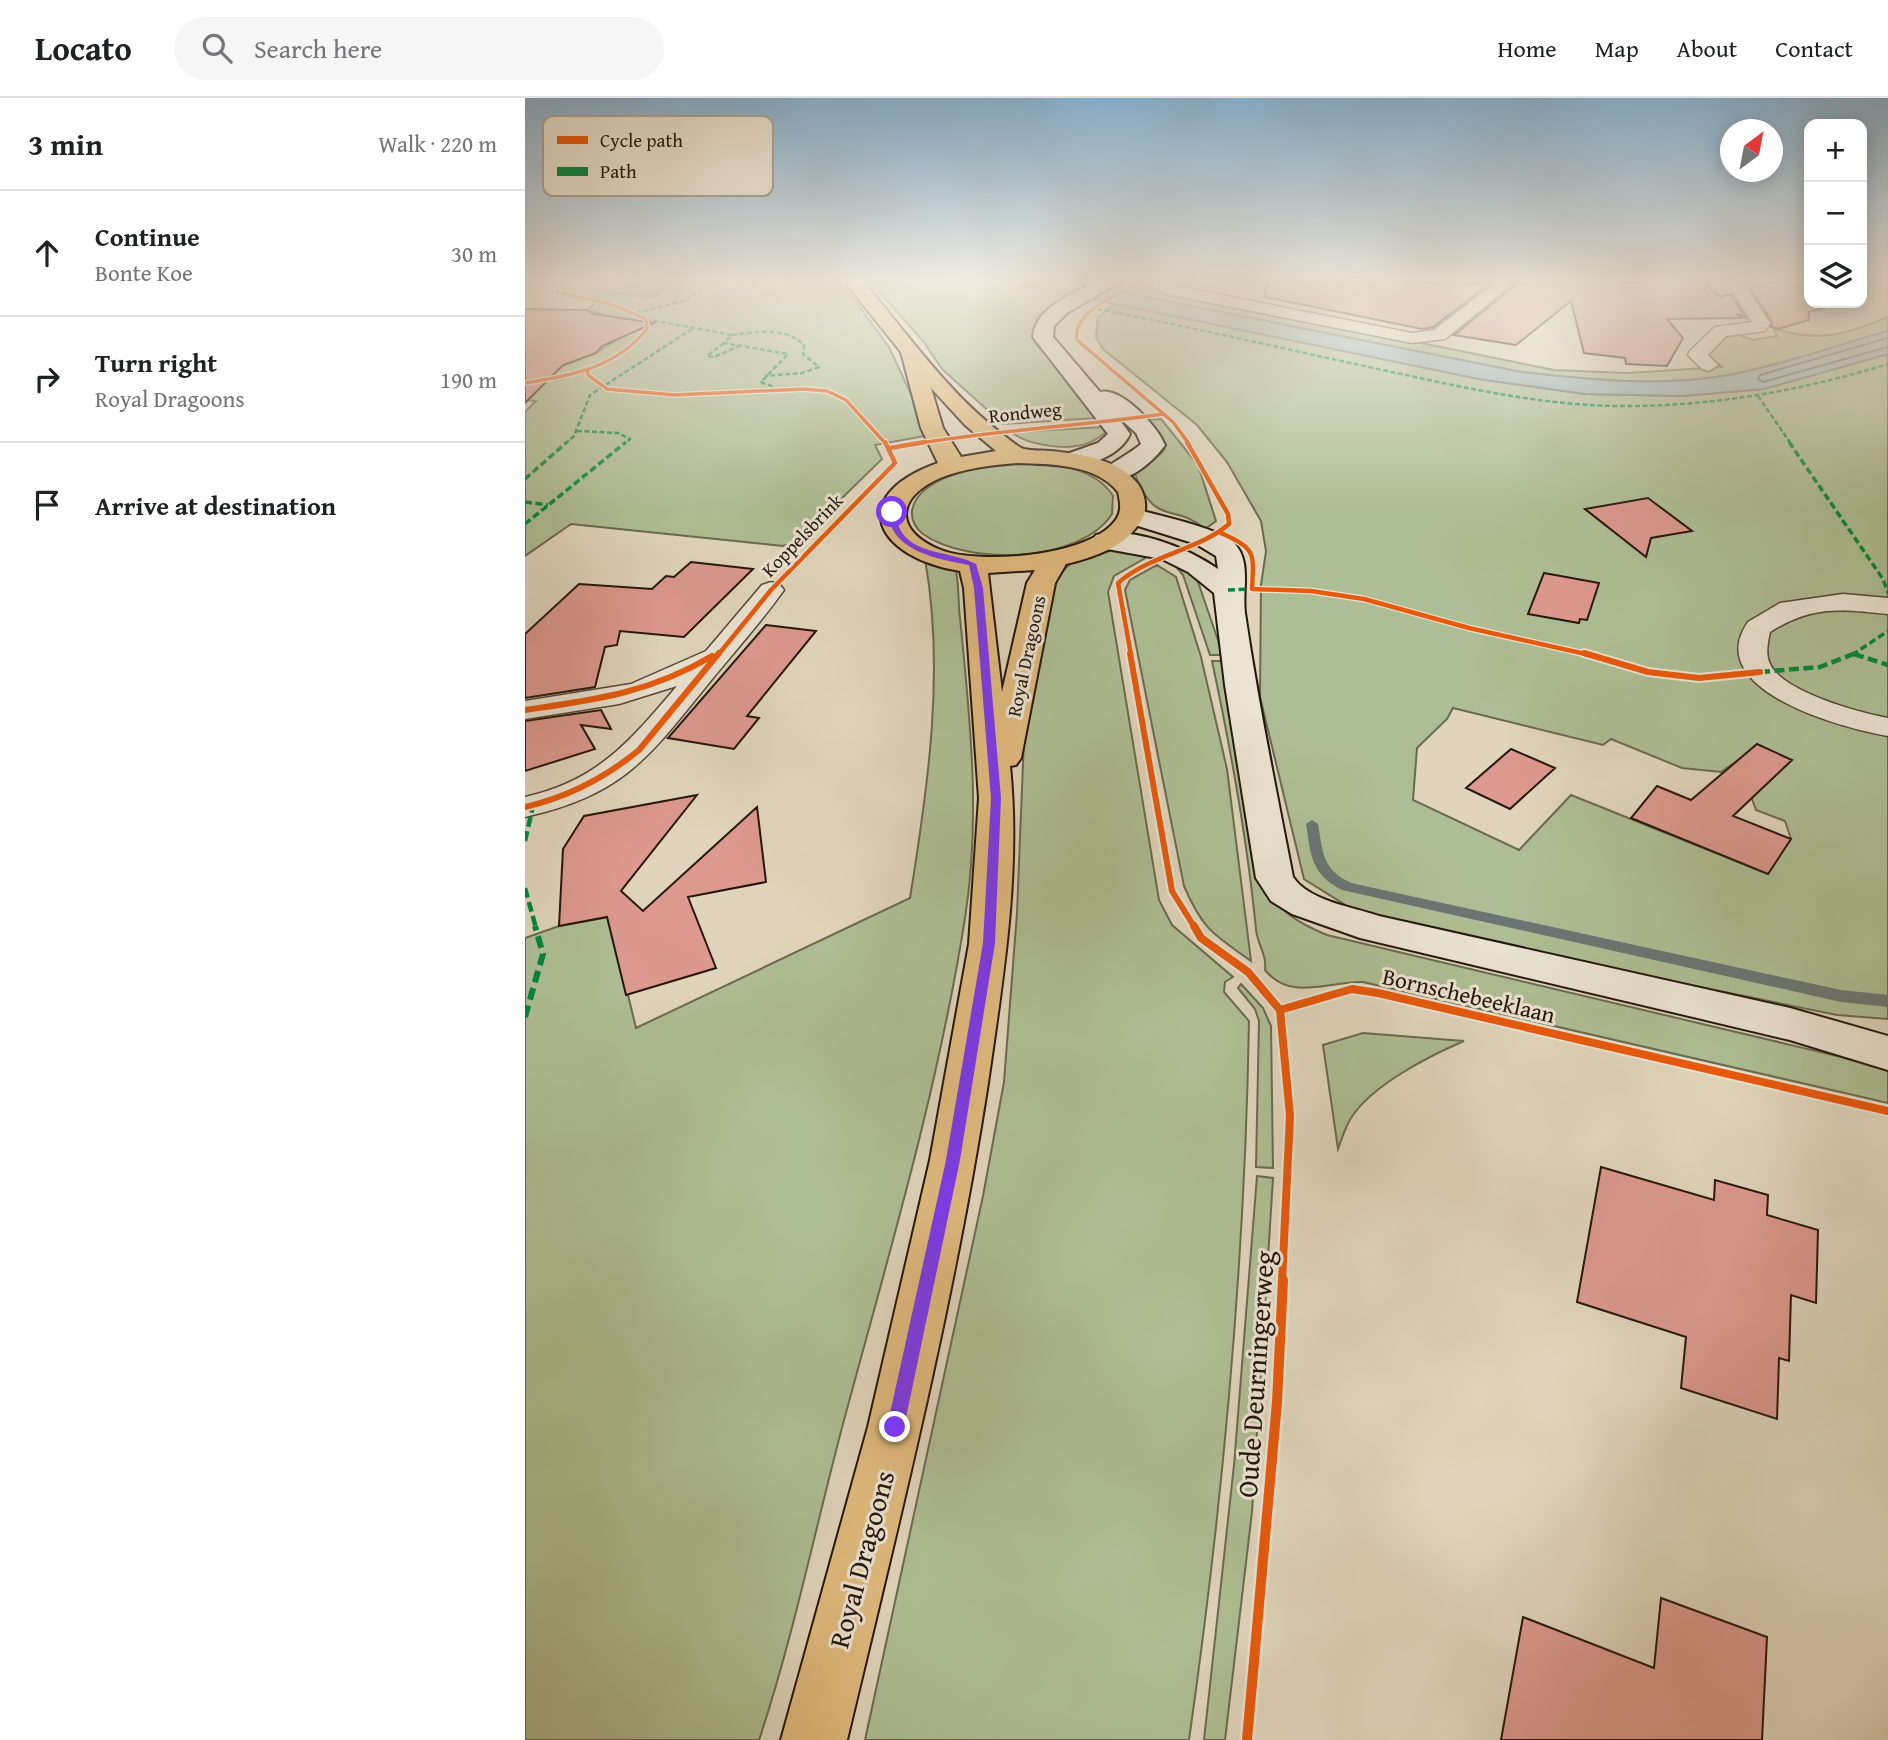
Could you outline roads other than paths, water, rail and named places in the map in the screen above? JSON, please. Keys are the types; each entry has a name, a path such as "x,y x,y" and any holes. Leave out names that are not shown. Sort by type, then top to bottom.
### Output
{"main road":[{"path":"910,357 923,405 951,467"},
{"path":"916,357 986,432 1018,456"},
{"path":"1018,456 1072,460 1112,474 1130,491 1134,500 1131,516 1105,541 1055,559 1017,565 972,564 935,556 913,546 893,524 892,512 906,489 951,467 1018,456"},
{"name":"Royal Dragoons","path":"996,798 1041,583 1055,559"},
{"name":"Royal Dragoons","path":"814,1740 895,1427 953,1160 989,943 996,798 978,588 972,564"}],"street":[{"path":"1060,357 1119,433 1118,440 1108,446 1072,460"},
{"path":"1699,357 1709,365"},
{"path":"1080,380 1135,419 1152,440 1150,450 1112,474"},
{"name":"Bornschebeeklaan","path":"1131,516 1205,538 1222,546 1232,566 1228,590 1240,685 1275,878 1285,892 1304,905 1374,928 1790,1024 1888,1053"},
{"path":"1105,541 1171,551 1202,568 1228,590"},
{"name":"Koppelsbrink","path":"525,807 566,795 606,776 639,750 771,590"},
{"path":"1887,728 1828,710 1790,693 1760,672 1752,652 1757,628 1789,608 1843,602 1888,606"},
{"name":"Koppelsbrink","path":"525,710 632,694 689,670 727,646"},
{"name":"Koppelsbrink","path":"632,694 659,700 667,706 668,718"},
{"name":"Bornschebeeklaan","path":"1790,1024 1888,1032"}],"water":[{"path":"1370,357 1444,357 1521,372 1573,378 1677,381 1729,375 1803,357 1879,357 1764,389 1682,396 1585,394 1479,379"}],"waterway":[{"path":"1312,824 1319,863 1328,876 1347,887 1841,996 1888,1001"}]}
